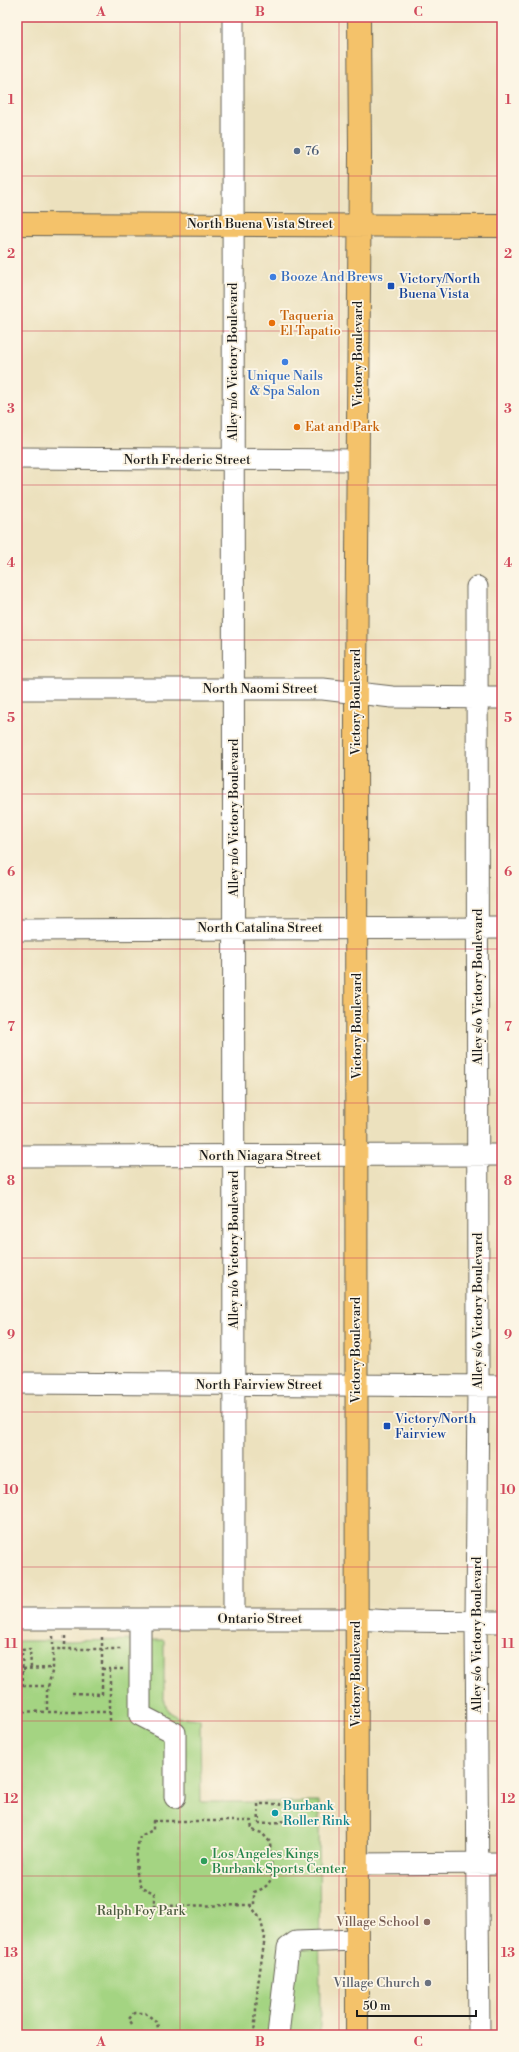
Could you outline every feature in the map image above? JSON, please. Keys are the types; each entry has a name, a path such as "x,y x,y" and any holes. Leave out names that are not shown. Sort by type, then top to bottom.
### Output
{"main road":[{"name":"Victory Boulevard","path":"357,2035 356,692 359,17"},
{"name":"North Buena Vista Street","path":"17,224 502,226"}],"street":[{"name":"Alley n/o Victory Boulevard","path":"233,17 234,1619"},
{"name":"North Frederic Street","path":"17,458 233,461 357,460"},
{"name":"Alley s/o Victory Boulevard","path":"477,587 478,1386 476,1622 479,2035"},
{"name":"North Naomi Street","path":"17,689 323,689 392,697 502,698"},
{"name":"North Catalina Street","path":"17,930 502,928"},
{"name":"North Niagara Street","path":"17,1156 502,1155"},
{"name":"North Fairview Street","path":"17,1383 502,1386"},
{"name":"Ontario Street","path":"17,1619 356,1619 502,1622"},
{"path":"140,1620 140,1715 175,1734 175,1797"},
{"path":"356,1864 502,1863"},
{"path":"278,2035 288,1948 296,1942 357,1940"}],"path":[{"path":"47,1712 48,1686 53,1668 53,1633"},
{"path":"65,1633 65,1649"},
{"path":"72,1693 102,1694 102,1633"},
{"path":"23,1686 22,1650 30,1649 31,1668"},
{"path":"53,1649 140,1649"},
{"path":"17,1669 53,1668"},
{"path":"110,1669 110,1721"},
{"path":"17,1686 48,1686"},
{"path":"17,1711 110,1712"},
{"path":"259,1823 258,1804 280,1804 280,1806"},
{"path":"251,1821 252,1830 262,1833 270,1842 272,1876 263,1889 254,1892 254,1904 154,1906 154,1893 141,1887 137,1873 140,1836 153,1830 153,1821 251,1821 259,1823 282,1822 282,1820"},
{"path":"250,1905 260,1918 265,1937 258,1984 254,2035"},
{"path":"132,2024 129,2019 134,2013 145,2013 157,2022 160,2035"}],"green space":[{"name":"Ralph Foy Park","path":"164,1640 164,1703 170,1712 177,1717 200,1719 201,1802 319,1802 320,2035 17,2035 17,1641"}],"place":[{"name":"76","path":"297,151"},
{"name":"Booze And Brews","path":"273,277"},
{"name":"Victory/North Buena Vista","path":"391,286"},
{"name":"Taqueria El Tapatio","path":"272,323"},
{"name":"Unique Nails & Spa Salon","path":"285,362"},
{"name":"Eat and Park","path":"297,427"},
{"name":"Victory/North Fairview","path":"387,1426"},
{"name":"Burbank Roller Rink","path":"275,1813"},
{"name":"Los Angeles Kings Burbank Sports Center","path":"204,1861"},
{"name":"Village School","path":"427,1922"},
{"name":"Village Church","path":"428,1983"}]}
